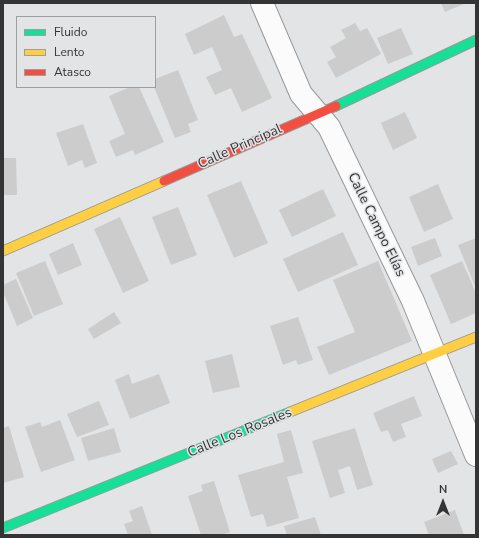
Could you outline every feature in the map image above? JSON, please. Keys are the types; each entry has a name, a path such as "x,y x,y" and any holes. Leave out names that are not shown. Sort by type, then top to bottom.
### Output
{"street":[{"name":"Calle Campo Elías","path":"262,3 301,94 329,127 413,301 476,455"},
{"name":"Calle Principal","path":"3,250 318,113 476,40"},
{"name":"Calle Los Rosales","path":"5,530 476,337"}],"building":[{"path":"441,3 464,3 464,4 445,12"},
{"path":"224,15 234,37 242,34 272,98 242,112 231,88 215,95 206,77 222,70 212,47 194,55 185,34"},
{"path":"355,23 360,31 367,28 381,54 336,78 327,62 336,57 330,47 346,38 341,30"},
{"path":"401,28 413,54 388,64 377,38"},
{"path":"178,70 198,120 188,124 191,132 175,138 154,88 156,88 156,79"},
{"path":"128,88 139,88 164,142 135,155 133,150 116,157 109,141 125,134 109,96"},
{"path":"405,112 417,138 393,150 381,123"},
{"path":"83,124 97,163 85,168 82,160 68,166 56,133"},
{"path":"3,158 16,158 17,195 3,195"},
{"path":"241,181 268,243 234,258 207,195"},
{"path":"438,184 453,219 424,232 409,197"},
{"path":"323,189 336,216 292,237 279,210"},
{"path":"178,207 197,255 171,265 152,217"},
{"path":"120,217 149,281 123,293 94,229"},
{"path":"343,232 358,265 298,292 283,259"},
{"path":"435,238 442,256 418,266 411,247"},
{"path":"476,238 476,286 475,286 458,245"},
{"path":"73,243 82,265 58,275 49,254"},
{"path":"45,261 63,304 34,316 16,273"},
{"path":"378,261 412,341 329,375 317,347 355,332 333,280"},
{"path":"462,261 476,293 476,313 451,324 430,275"},
{"path":"16,279 33,318 17,326 3,292 3,285"},
{"path":"114,312 121,323 94,339 88,329"},
{"path":"298,317 313,360 298,365 296,360 283,365 270,326"},
{"path":"232,354 240,387 213,393 205,361"},
{"path":"129,374 132,384 159,374 170,403 130,419 115,380"},
{"path":"414,396 422,416 401,424 406,437 393,442 388,430 381,432 373,413"},
{"path":"99,401 109,425 77,437 67,414"},
{"path":"60,420 75,460 41,472 25,427 40,422 42,427"},
{"path":"9,426 24,477 3,483 3,428"},
{"path":"114,428 121,452 88,461 81,438"},
{"path":"355,428 373,485 357,490 350,466 338,470 345,493 330,498 312,441"},
{"path":"291,430 303,473 287,477 299,518 267,527 263,514 251,517 238,475 284,462 277,434"},
{"path":"451,451 458,464 438,473 432,459"},
{"path":"214,481 230,532 221,535 201,535 188,496 203,491 201,485"},
{"path":"142,506 152,535 128,535 124,524 133,521 129,511"},
{"path":"455,510 464,535 429,535 424,522"},
{"path":"315,517 321,535 287,535 284,526"}],"traffic: fast":[{"path":"336,106 476,40"},
{"path":"3,528 290,412"}],"traffic: slow":[{"path":"3,251 164,181"},
{"path":"290,412 476,337"}],"traffic: jam":[{"path":"164,181 336,106"}]}
